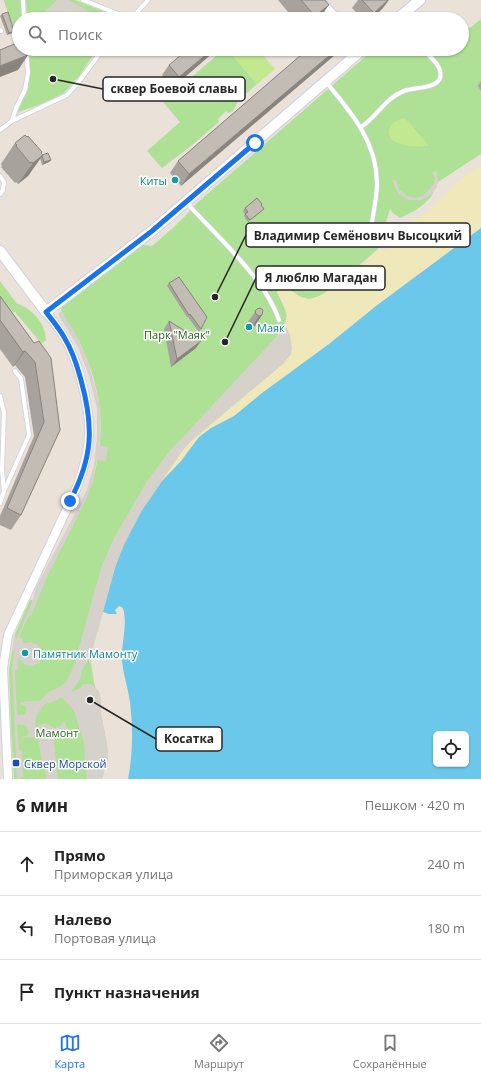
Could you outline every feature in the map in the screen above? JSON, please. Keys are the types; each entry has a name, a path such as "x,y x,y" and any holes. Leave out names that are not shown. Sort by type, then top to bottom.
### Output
{"street":[{"path":"320,0 331,12"},
{"path":"405,12 420,0"},
{"path":"46,312 135,245 355,56"},
{"path":"0,251 64,336 72,352 88,404 90,432 88,452 83,471 8,635 3,668 8,779"}],"lane":[{"path":"23,0 24,12"},
{"path":"83,0 113,12"},
{"path":"137,12 148,0"},
{"path":"12,121 16,108 25,90 28,73 27,56"},
{"path":"0,130 12,121 67,95 78,84 98,56"},
{"path":"361,127 398,94 411,89 432,86 437,82 440,76 439,68 430,56"},
{"path":"325,82 361,127 368,141 376,170 377,183 371,232"},
{"path":"0,176 4,182 3,190 0,194"},
{"path":"186,202 261,286 276,311 279,320"},
{"path":"0,503 29,435 22,379 14,371"},
{"path":"0,391 4,414 2,470 4,491"}],"green space":[{"path":"4,0 21,0 22,12 12,12 12,24"},
{"path":"26,0 75,0 105,12 27,12"},
{"name":"Парк \"Маяк\"","path":"481,19 481,154 438,182 431,197 416,210 400,218 390,209 378,249 323,295 309,299 301,297 284,286 277,292 287,316 285,324 284,363 191,441 183,450 147,502 105,605 90,658 95,687 99,692 101,701 101,714 107,744 108,758 102,779 14,779 9,669 15,634 30,600 33,601 86,499 93,480 100,443 101,424 99,406 91,369 81,345 62,313 61,308 139,246 152,246 170,231 197,203 366,56 469,56 469,28"},
{"path":"28,56 92,56 80,75 64,93 39,105 18,112 24,97 29,77"},
{"path":"216,56 233,56 257,84 238,101 233,111 228,113 226,111 218,119 219,122 162,168 147,151 180,122 163,102"},
{"path":"233,56 264,56 275,69 257,84"},
{"path":"405,118 429,146 407,145 398,143 391,139 389,131 391,125 397,120"},
{"path":"0,281 17,304 30,310 37,317 45,332 46,340 44,342 41,343 15,312 10,311 0,304"}],"sand":[{"path":"481,165 481,228 376,306 329,344 262,393 234,416 211,428 199,437 181,461 159,485 191,441 284,363 290,335 285,324 287,316 285,309 277,292 284,286 306,299 315,298 324,293 356,270 379,248 383,251 392,246 402,227 426,213 457,182"}],"shaded area":[{"path":"57,0 68,0 89,12 44,12"},
{"path":"437,171 437,187 431,195 421,200 408,200 399,194 394,186 393,180 396,180 399,189 407,196 415,198 423,196 433,185 435,179 433,172"},
{"path":"61,310 77,337 88,362 99,401 101,433 99,446 108,447 106,461 97,460 93,482 80,512 46,579 31,616 29,615 19,637 22,638 24,643 31,642 38,645 41,648 42,656 39,663 32,666 25,665 18,658 18,669 15,671 17,714 20,715 25,714 27,709 25,706 21,705 20,702 40,701 48,692 60,687 66,682 74,666 101,568 114,538 147,481 168,453 276,337 278,333 277,328 285,324 290,335 292,348 291,354 284,363 191,441 183,450 147,502 135,525 105,605 90,658 82,670 80,679 71,692 81,688 83,684 91,684 99,692 108,758 102,779 87,779 84,743 79,726 74,711 62,697 45,704 42,707 37,715 35,724 37,730 39,725 42,724 55,728 60,727 64,721 67,728 69,737 61,732 53,733 58,779 46,779 45,763 42,763 38,737 21,738 28,735 28,729 26,726 19,724 17,725 19,750 22,750 23,777 22,776 20,779 17,779 12,668 14,637 17,638 32,603 36,587 87,489 94,465 97,438 97,408 89,376 78,347 59,316"}],"water":[{"path":"481,228 481,779 128,779 132,750 132,722 130,702 122,660 125,621 123,608 119,606 115,610 117,614 103,612 116,565 124,545 141,512 162,481 181,461 199,437 211,428 234,416 262,393 329,344 376,306"}],"building":[{"path":"301,0 325,0 329,5 320,12 312,12"},
{"path":"362,0 388,0 375,12 373,12"},
{"path":"8,12 12,25 12,32 9,33 2,14"},
{"path":"12,45 12,56 25,56 0,66 0,50"},
{"path":"180,56 204,56 179,77 169,65"},
{"path":"300,56 329,56 189,174 178,161"},
{"path":"25,135 27,137 28,136 43,155 33,163 30,163 15,143"},
{"path":"48,153 51,160 44,162 42,155"},
{"path":"257,198 264,209 250,220 245,214 248,212 245,208"},
{"path":"179,277 207,317 201,329 190,314 189,315 169,283"},
{"path":"0,296 34,343 39,341 51,358 60,430 21,515 7,508 44,422 35,362 25,351 23,352 0,320"},
{"path":"260,308 263,310 262,315 259,316 255,311"},
{"path":"169,321 201,341 177,359"}],"place":[{"name":"сквер Боевой славы","path":"53,79"},
{"name":"Киты","path":"175,180"},
{"name":"Владимир Семёнович Высоцкий","path":"215,297"},
{"name":"Маяк","path":"249,327"},
{"name":"Я люблю Магадан","path":"225,342"},
{"name":"Памятник Мамонту","path":"25,653"},
{"name":"Косатка","path":"90,700"},
{"name":"Сквер Морской","path":"16,763"}],"route":[{"path":"70,501 83,471 88,452 90,432 88,404 72,352 64,336 46,312 135,245 255,143"}],"park label":[{"name":"Мамонт","path":"57,732"}]}
